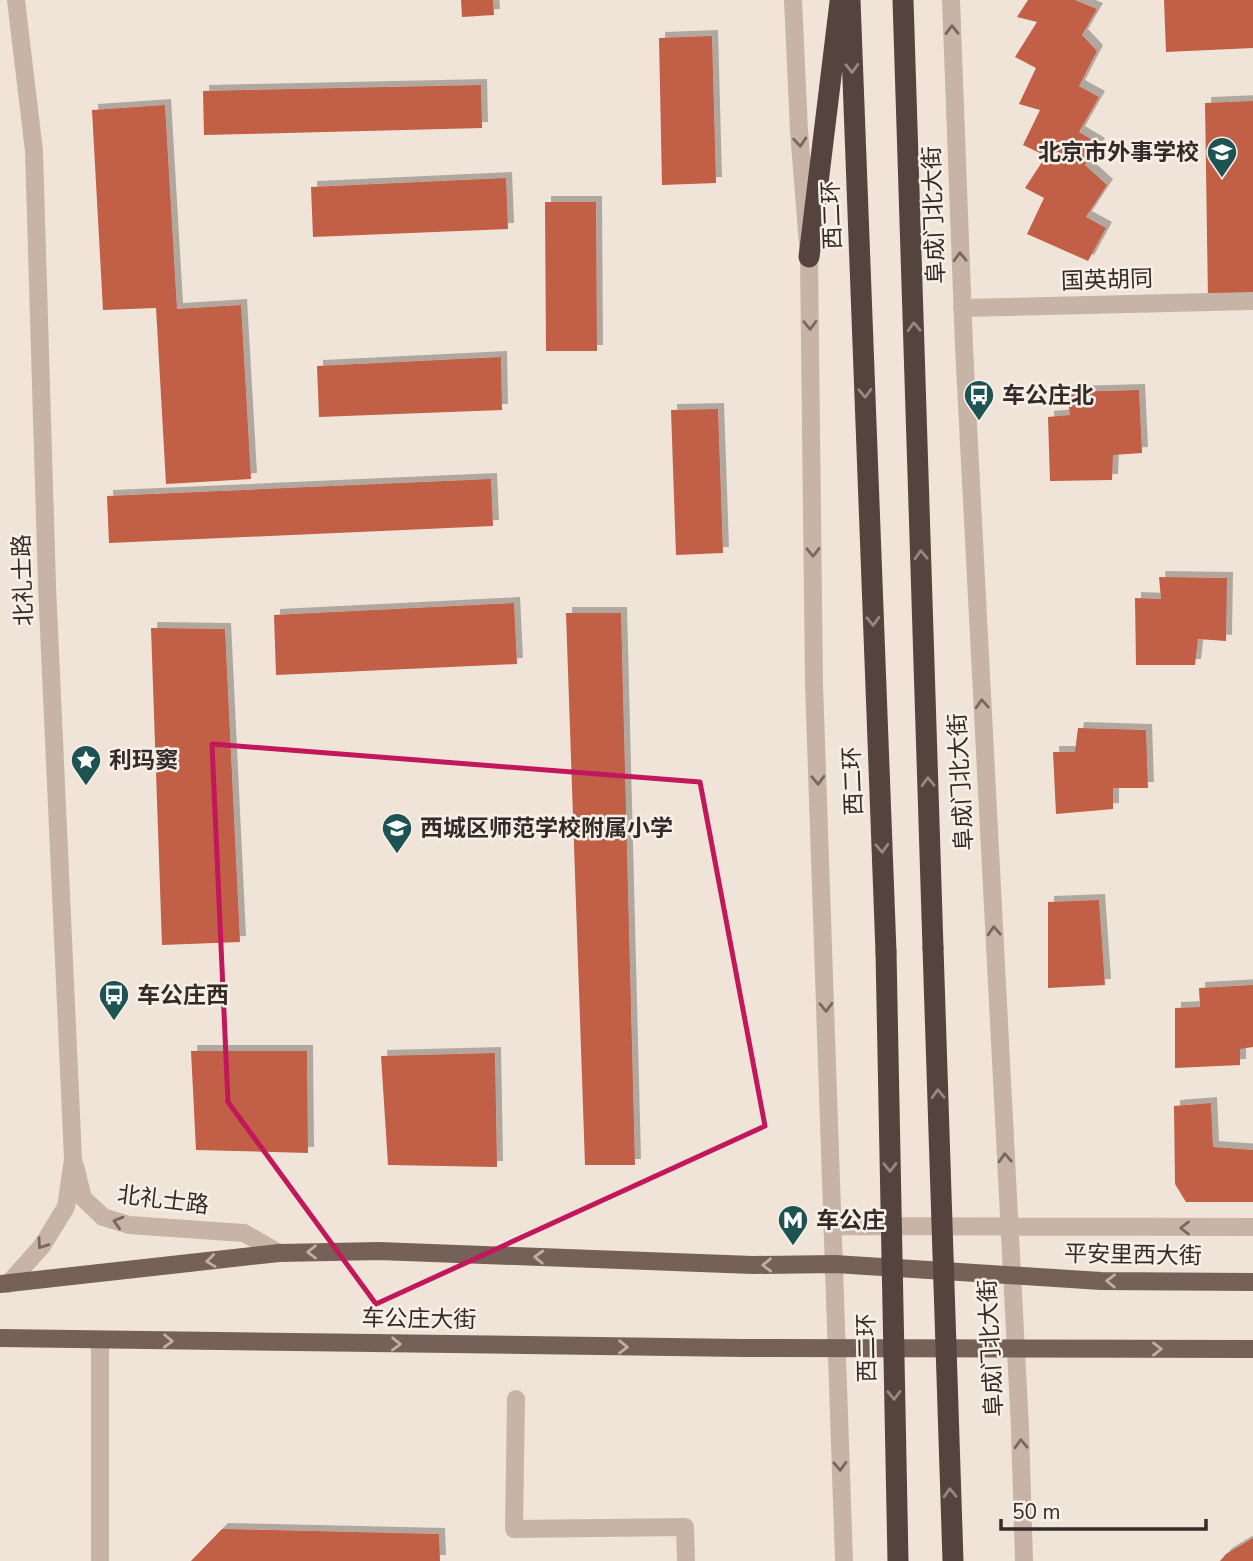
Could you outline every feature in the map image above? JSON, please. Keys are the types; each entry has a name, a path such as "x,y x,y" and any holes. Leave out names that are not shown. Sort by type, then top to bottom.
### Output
{"highway":[{"path":"809,257 840,0"},
{"name":"西二环","path":"850,0 886,952 898,1561"},
{"path":"904,0 953,1561"}],"main road":[{"path":"4,1284 279,1253 379,1251 753,1265 835,1264"},
{"name":"平安里西大街","path":"835,1264 1101,1281 1253,1282"},
{"name":"车公庄大街","path":"0,1338 743,1348 1016,1347"},
{"path":"1016,1347 1050,1350 1253,1349"}],"street":[{"name":"北礼士路","path":"4,1284 42,1245 66,1207 73,1159 47,599 34,151 16,0"},
{"path":"793,0 799,131 809,257 814,684 844,1561"},
{"name":"阜成门北大街","path":"951,0 962,308 1016,1347 1024,1561"},
{"name":"国英胡同","path":"962,308 1253,301"},
{"name":"北礼士路","path":"73,1159 83,1198 103,1217 129,1225 244,1233 279,1253"},
{"path":"834,1226 1253,1227"},
{"path":"100,1340 100,1561"},
{"path":"516,1399 514,1529 685,1527 686,1561"}],"highlighted area":[{"path":"212,744 700,782 765,1126 376,1304 228,1102"}],"building":[{"path":"461,0 493,0 494,15 462,17"},
{"path":"1028,0 1075,0 1097,9 1082,35 1097,51 1079,86 1099,97 1079,132 1099,144 1085,165 1107,185 1086,217 1106,228 1088,261 1027,234 1044,198 1025,188 1046,156 1023,145 1040,110 1019,104 1036,68 1015,57 1037,22 1017,17"},
{"path":"1164,0 1253,0 1253,48 1166,52"},
{"path":"712,36 716,183 662,185 659,38"},
{"path":"481,85 482,128 204,135 203,91"},
{"name":"北京市外事学校","path":"1253,101 1253,299 1208,300 1205,103"},
{"path":"165,105 177,309 241,305 251,479 166,484 156,308 103,310 92,110"},
{"path":"506,178 508,229 313,237 311,187"},
{"path":"545,202 596,202 597,351 546,351"},
{"path":"501,357 502,410 319,417 317,366"},
{"path":"1139,390 1142,453 1113,455 1112,480 1050,481 1048,417 1070,415 1067,392"},
{"path":"718,409 723,553 676,555 671,410"},
{"path":"491,479 493,526 109,543 107,496"},
{"path":"1159,577 1227,578 1226,641 1198,639 1195,665 1136,665 1135,598 1161,599"},
{"path":"514,603 517,664 276,675 274,615"},
{"path":"566,613 621,613 635,1165 585,1165"},
{"path":"151,628 225,629 240,942 162,945"},
{"path":"1078,728 1146,730 1148,788 1113,788 1113,809 1056,814 1053,752 1075,752"},
{"path":"1099,900 1105,985 1048,988 1048,902"},
{"path":"1253,985 1253,1047 1240,1049 1240,1065 1175,1068 1175,1008 1200,1007 1199,988"},
{"path":"191,1051 307,1051 308,1153 196,1150"},
{"path":"495,1053 497,1167 388,1165 381,1056"},
{"path":"1211,1103 1213,1147 1253,1150 1253,1202 1186,1202 1175,1184 1174,1106"},
{"path":"222,1529 439,1534 440,1561 191,1561"},
{"path":"1253,1538 1253,1561 1220,1561 1226,1554"}],"place":[{"name":"北京市外事学校","path":"1222,179"},
{"name":"车公庄北","path":"979,422"},
{"name":"利玛窦","path":"86,787"},
{"name":"西城区师范学校附属小学","path":"397,855"},
{"name":"车公庄西","path":"114,1022"},
{"name":"车公庄","path":"793,1247"}]}
